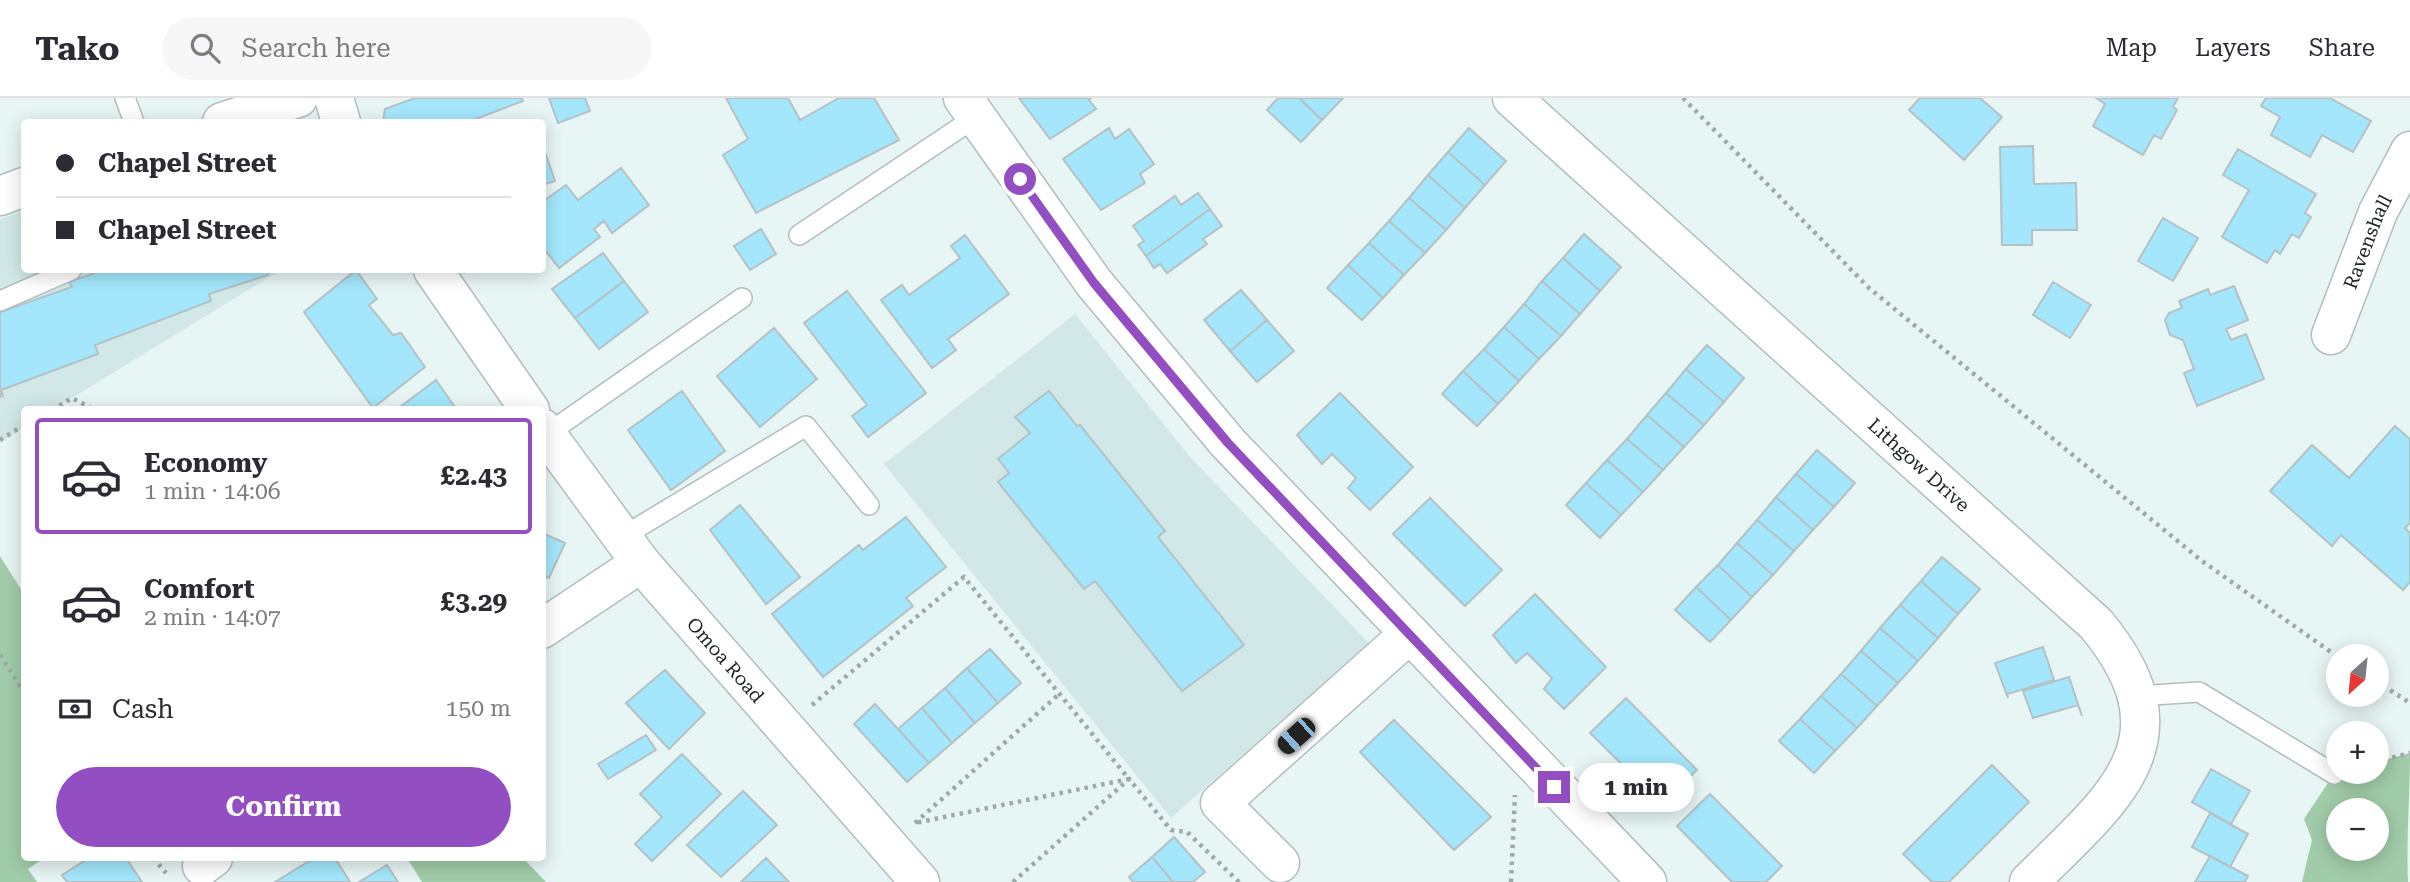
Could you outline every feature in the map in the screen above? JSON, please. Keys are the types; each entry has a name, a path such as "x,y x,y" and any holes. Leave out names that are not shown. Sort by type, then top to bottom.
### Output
{"street":[{"path":"232,119 298,98"},
{"path":"334,98 340,119"},
{"name":"Lithgow Drive","path":"1512,98 2096,624 2121,654 2137,696 2138,753 2114,797 2029,882"},
{"path":"970,107 1094,283 1228,443 1517,749 1628,875"},
{"name":"Ravenshall","path":"2331,335 2378,212 2410,152"},
{"path":"0,196 21,188"},
{"name":"Omoa Road","path":"435,273 527,406"},
{"name":"Omoa Road","path":"546,432 631,550 785,729 903,836 920,882"},
{"path":"546,625 631,550"},
{"path":"1280,863 1220,803 1408,635"}],"lane":[{"path":"125,98 133,119"},
{"path":"799,235 970,107"},
{"path":"0,301 64,273"},
{"path":"546,420 741,298"},
{"path":"631,550 806,426 869,505"},
{"path":"2137,696 2199,692 2326,769"}],"path":[{"path":"1683,98 1870,288 2203,561 2326,648"},
{"path":"59,406 72,398 87,406"},
{"path":"0,440 21,427"},
{"path":"785,729 964,577 1171,830 1187,832 1239,882"},
{"path":"0,655 21,687"},
{"path":"2389,689 2410,703"},
{"path":"903,836 1058,695"},
{"path":"1511,882 1517,749"},
{"path":"2389,758 2410,752"},
{"path":"903,836 1129,779"},
{"path":"1013,882 1129,779"}],"shaded area":[{"path":"21,212 21,273 276,273 59,406 21,406 21,429 0,443 0,219"},
{"path":"1075,314 1190,457 1369,643 1171,818 884,464"}],"green space":[{"path":"0,556 21,589 21,861 40,861 28,869 37,882 0,882"},
{"path":"2410,753 2408,882 2302,882 2312,840 2304,819 2327,784 2389,784 2389,759"},
{"path":"409,861 526,861 546,882 422,882"}],"building":[{"path":"415,98 522,98 523,101 476,119 383,119 385,109"},
{"path":"549,98 585,98 590,111 558,123"},
{"path":"726,98 788,98 800,120 839,98 874,98 899,140 756,213 723,155 748,139"},
{"path":"1019,98 1091,98 1089,100 1096,109 1050,139"},
{"path":"1278,98 1299,98 1322,120 1301,142 1267,110"},
{"path":"1299,98 1343,98 1322,120"},
{"path":"1920,98 1980,98 2002,117 1964,160 1909,110"},
{"path":"2096,98 2178,98 2173,107 2177,110 2161,139 2154,135 2143,155 2093,126 2105,104"},
{"path":"2266,98 2330,98 2371,121 2353,152 2322,135 2310,157 2271,135 2280,117 2261,106"},
{"path":"1109,128 1115,139 1129,129 1154,164 1140,174 1145,183 1101,210 1063,159"},
{"path":"1469,128 1506,161 1485,185 1448,152"},
{"path":"2033,146 2034,184 2076,183 2077,230 2032,230 2032,245 2002,245 2000,147"},
{"path":"2238,149 2316,194 2305,213 2311,217 2299,238 2292,234 2280,254 2275,250 2267,263 2222,237 2249,190 2223,175"},
{"path":"1448,152 1485,185 1465,208 1428,175"},
{"path":"546,155 555,181 546,184"},
{"path":"621,168 649,205 612,233 604,221 594,229 600,237 559,268 546,251 546,199 566,185 578,200"},
{"path":"1428,175 1465,208 1446,230 1409,198"},
{"path":"1198,193 1210,209 1146,256 1138,245 1144,241 1133,226 1175,196 1181,205"},
{"path":"1409,198 1446,230 1425,253 1389,221"},
{"path":"1210,209 1222,226 1203,239 1207,244 1167,273 1160,264 1154,268 1146,256"},
{"path":"2163,218 2198,238 2173,281 2138,261"},
{"path":"1389,221 1425,253 1404,275 1369,243"},
{"path":"761,229 776,254 750,270 734,246"},
{"path":"1584,234 1621,267 1600,291 1563,258"},
{"path":"965,235 1009,294 948,339 956,350 932,368 881,300 902,285 909,295 960,258 951,246"},
{"path":"1369,243 1404,275 1383,298 1348,265"},
{"path":"603,253 624,281 575,318 552,289"},
{"path":"1563,258 1600,291 1580,314 1542,281"},
{"path":"1348,265 1383,298 1362,320 1327,288"},
{"path":"94,273 268,275 209,294 211,301 95,345 98,354 1,390 3,396 0,397 0,312 72,287 69,282"},
{"path":"352,273 358,273 377,299 369,305 393,335 401,333 425,367 376,406 372,406 304,312"},
{"path":"624,281 648,312 599,349 575,318"},
{"path":"1542,281 1580,314 1561,336 1524,304"},
{"path":"2053,282 2091,305 2070,338 2033,315"},
{"path":"2234,286 2248,320 2226,329 2231,340 2246,334 2264,379 2197,406 2184,373 2194,369 2183,340 2170,335 2165,320 2169,313 2182,308 2179,301 2208,289 2210,295"},
{"path":"1241,290 1267,320 1230,351 1204,320"},
{"path":"847,291 926,393 868,437 852,416 867,405 804,323"},
{"path":"1524,304 1561,336 1539,359 1504,327"},
{"path":"1267,320 1294,351 1257,382 1230,351"},
{"path":"1504,327 1539,359 1519,381 1484,349"},
{"path":"774,328 817,379 760,427 717,376"},
{"path":"1707,345 1744,378 1724,402 1686,369"},
{"path":"1484,349 1519,381 1498,404 1463,371"},
{"path":"1686,369 1724,402 1704,425 1666,393"},
{"path":"1463,371 1498,404 1477,426 1442,394"},
{"path":"436,380 454,406 401,406"},
{"path":"682,391 725,451 671,490 628,430"},
{"path":"1049,391 1077,426 1080,425 1165,531 1158,537 1244,645 1182,691 1095,581 1084,589 998,482 1009,473 998,459 1030,433 1015,417"},
{"path":"1340,393 1413,467 1370,510 1348,488 1356,478 1332,454 1322,464 1297,435"},
{"path":"1666,393 1704,425 1684,447 1647,415"},
{"path":"1647,415 1684,447 1663,470 1627,439"},
{"path":"2395,426 2410,439 2410,523 2405,528 2410,533 2410,582 2403,590 2341,535 2332,546 2270,491 2312,445 2349,478"},
{"path":"1627,439 1663,470 1643,492 1607,460"},
{"path":"1817,450 1855,483 1834,507 1796,474"},
{"path":"1607,460 1643,492 1621,515 1586,483"},
{"path":"1796,474 1834,507 1813,530 1776,497"},
{"path":"1586,483 1621,515 1600,538 1566,505"},
{"path":"1776,497 1813,530 1794,551 1757,520"},
{"path":"1430,498 1502,570 1465,606 1393,534"},
{"path":"740,505 800,577 766,604 710,530"},
{"path":"906,517 946,567 906,598 913,606 823,677 772,614 859,545 863,550"},
{"path":"1757,520 1794,551 1773,575 1737,543"},
{"path":"546,535 565,543 549,578 546,577"},
{"path":"1737,543 1773,575 1752,597 1718,565"},
{"path":"1942,557 1980,589 1958,614 1921,581"},
{"path":"1718,565 1752,597 1731,620 1696,587"},
{"path":"1921,581 1958,614 1938,638 1900,605"},
{"path":"1696,587 1731,620 1710,642 1675,610"},
{"path":"1535,594 1606,667 1564,709 1544,689 1552,678 1527,653 1516,663 1493,635"},
{"path":"1900,605 1938,638 1918,661 1880,628"},
{"path":"1880,628 1918,661 1898,683 1861,651"},
{"path":"2043,647 2054,680 2007,694 2008,698 1995,663"},
{"path":"990,649 1021,683 998,703 967,668"},
{"path":"1861,651 1898,683 1877,706 1841,674"},
{"path":"967,668 998,703 975,723 945,688"},
{"path":"665,670 705,713 669,749 626,703"},
{"path":"1841,674 1877,706 1857,728 1821,696"},
{"path":"2069,677 2082,716 2078,705 2033,718 2023,691"},
{"path":"945,688 975,723 952,743 922,708"},
{"path":"1821,696 1857,728 1835,751 1800,719"},
{"path":"1626,698 1697,770 1662,804 1590,733"},
{"path":"875,704 929,763 907,782 854,724"},
{"path":"922,708 952,743 929,763 898,729"},
{"path":"1800,719 1835,751 1814,773 1779,741"},
{"path":"1394,720 1491,817 1454,850 1360,752"},
{"path":"646,735 656,750 608,779 598,764"},
{"path":"682,754 721,794 652,861 635,844 662,817 640,794"},
{"path":"1992,765 2029,802 1949,882 1932,882 1903,854"},
{"path":"2211,769 2250,791 2231,824 2192,802"},
{"path":"743,791 777,825 721,877 687,845"},
{"path":"1710,794 1782,866 1766,882 1732,882 1677,826"},
{"path":"2210,813 2248,834 2230,867 2192,847"},
{"path":"1174,837 1205,872 1193,882 1173,882 1152,857"},
{"path":"2210,856 2248,876 2245,882 2195,882"},
{"path":"1152,857 1173,882 1133,882 1129,877"},
{"path":"766,858 789,882 741,882"},
{"path":"84,861 128,861 142,882 67,882 62,875"},
{"path":"309,861 337,861 350,882 275,882"},
{"path":"387,865 398,882 359,882"}],"route":[{"path":"1020,179 1094,283 1228,443 1554,787"}]}
